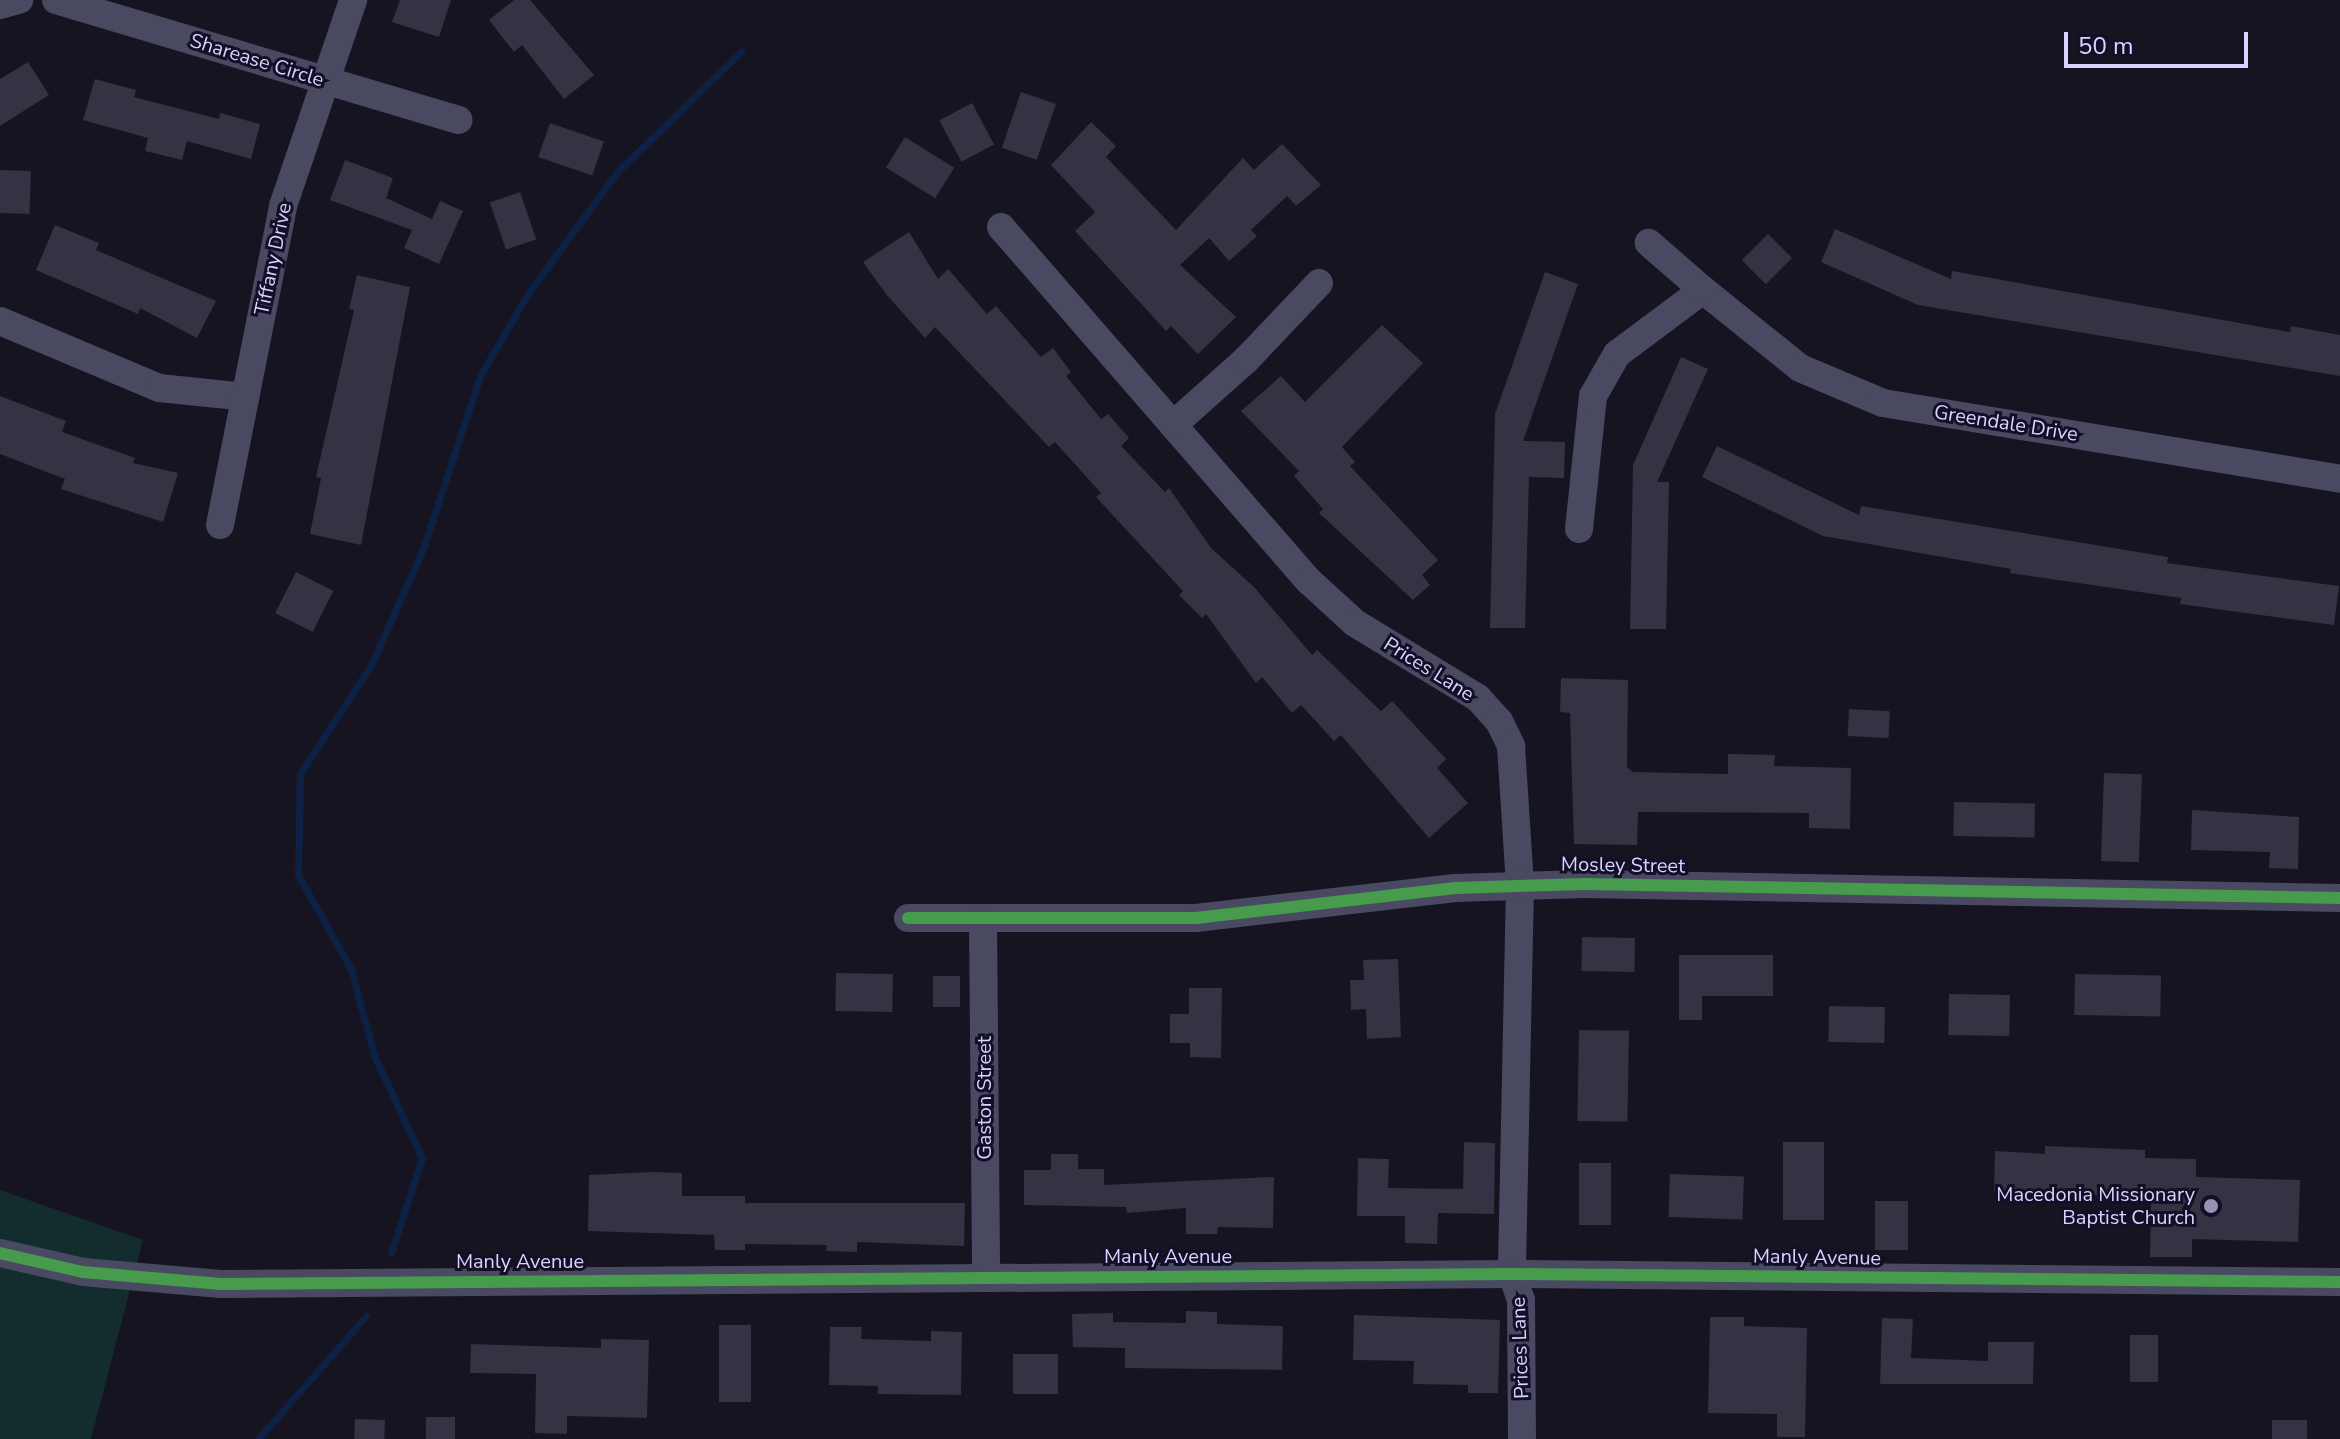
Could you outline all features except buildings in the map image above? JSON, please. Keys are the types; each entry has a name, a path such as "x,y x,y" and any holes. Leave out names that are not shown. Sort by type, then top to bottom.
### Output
{"street":[{"path":"0,5 19,0"},
{"name":"Sharease Circle","path":"56,0 458,120"},
{"name":"Tiffany Drive","path":"220,525 283,206 353,0"},
{"name":"Prices Lane","path":"1001,227 1333,606 1453,680 1499,721 1517,773 1520,885 1512,1274 1521,1300 1522,1439"},
{"name":"Greendale Drive","path":"1649,243 1800,368 1883,403 2340,479"},
{"path":"1173,425 1246,360 1319,283"},
{"path":"1579,529 1593,396 1617,354 1703,290"},
{"path":"0,321 159,388 246,397"},
{"name":"Mosley Street","path":"908,918 1196,918 1520,885 2340,898"},
{"name":"Gaston Street","path":"983,920 986,1277"},
{"name":"Manly Avenue","path":"0,1253 83,1272 220,1284 1512,1274 2340,1282"}],"green space":[{"path":"0,1190 143,1240 91,1439 0,1439"}],"waterway":[{"path":"391,1253 422,1158 374,1055 351,969 298,875 300,774 372,663 423,549 481,374 529,292 617,172 741,52"},
{"path":"258,1439 366,1316"}],"cycle path":[{"path":"908,918 1196,918 1455,888 1585,884 2340,898"},
{"path":"0,1253 83,1272 220,1284 1512,1274 2340,1282"}],"place":[{"name":"Macedonia Missionary Baptist Church","path":"2211,1206"}]}
